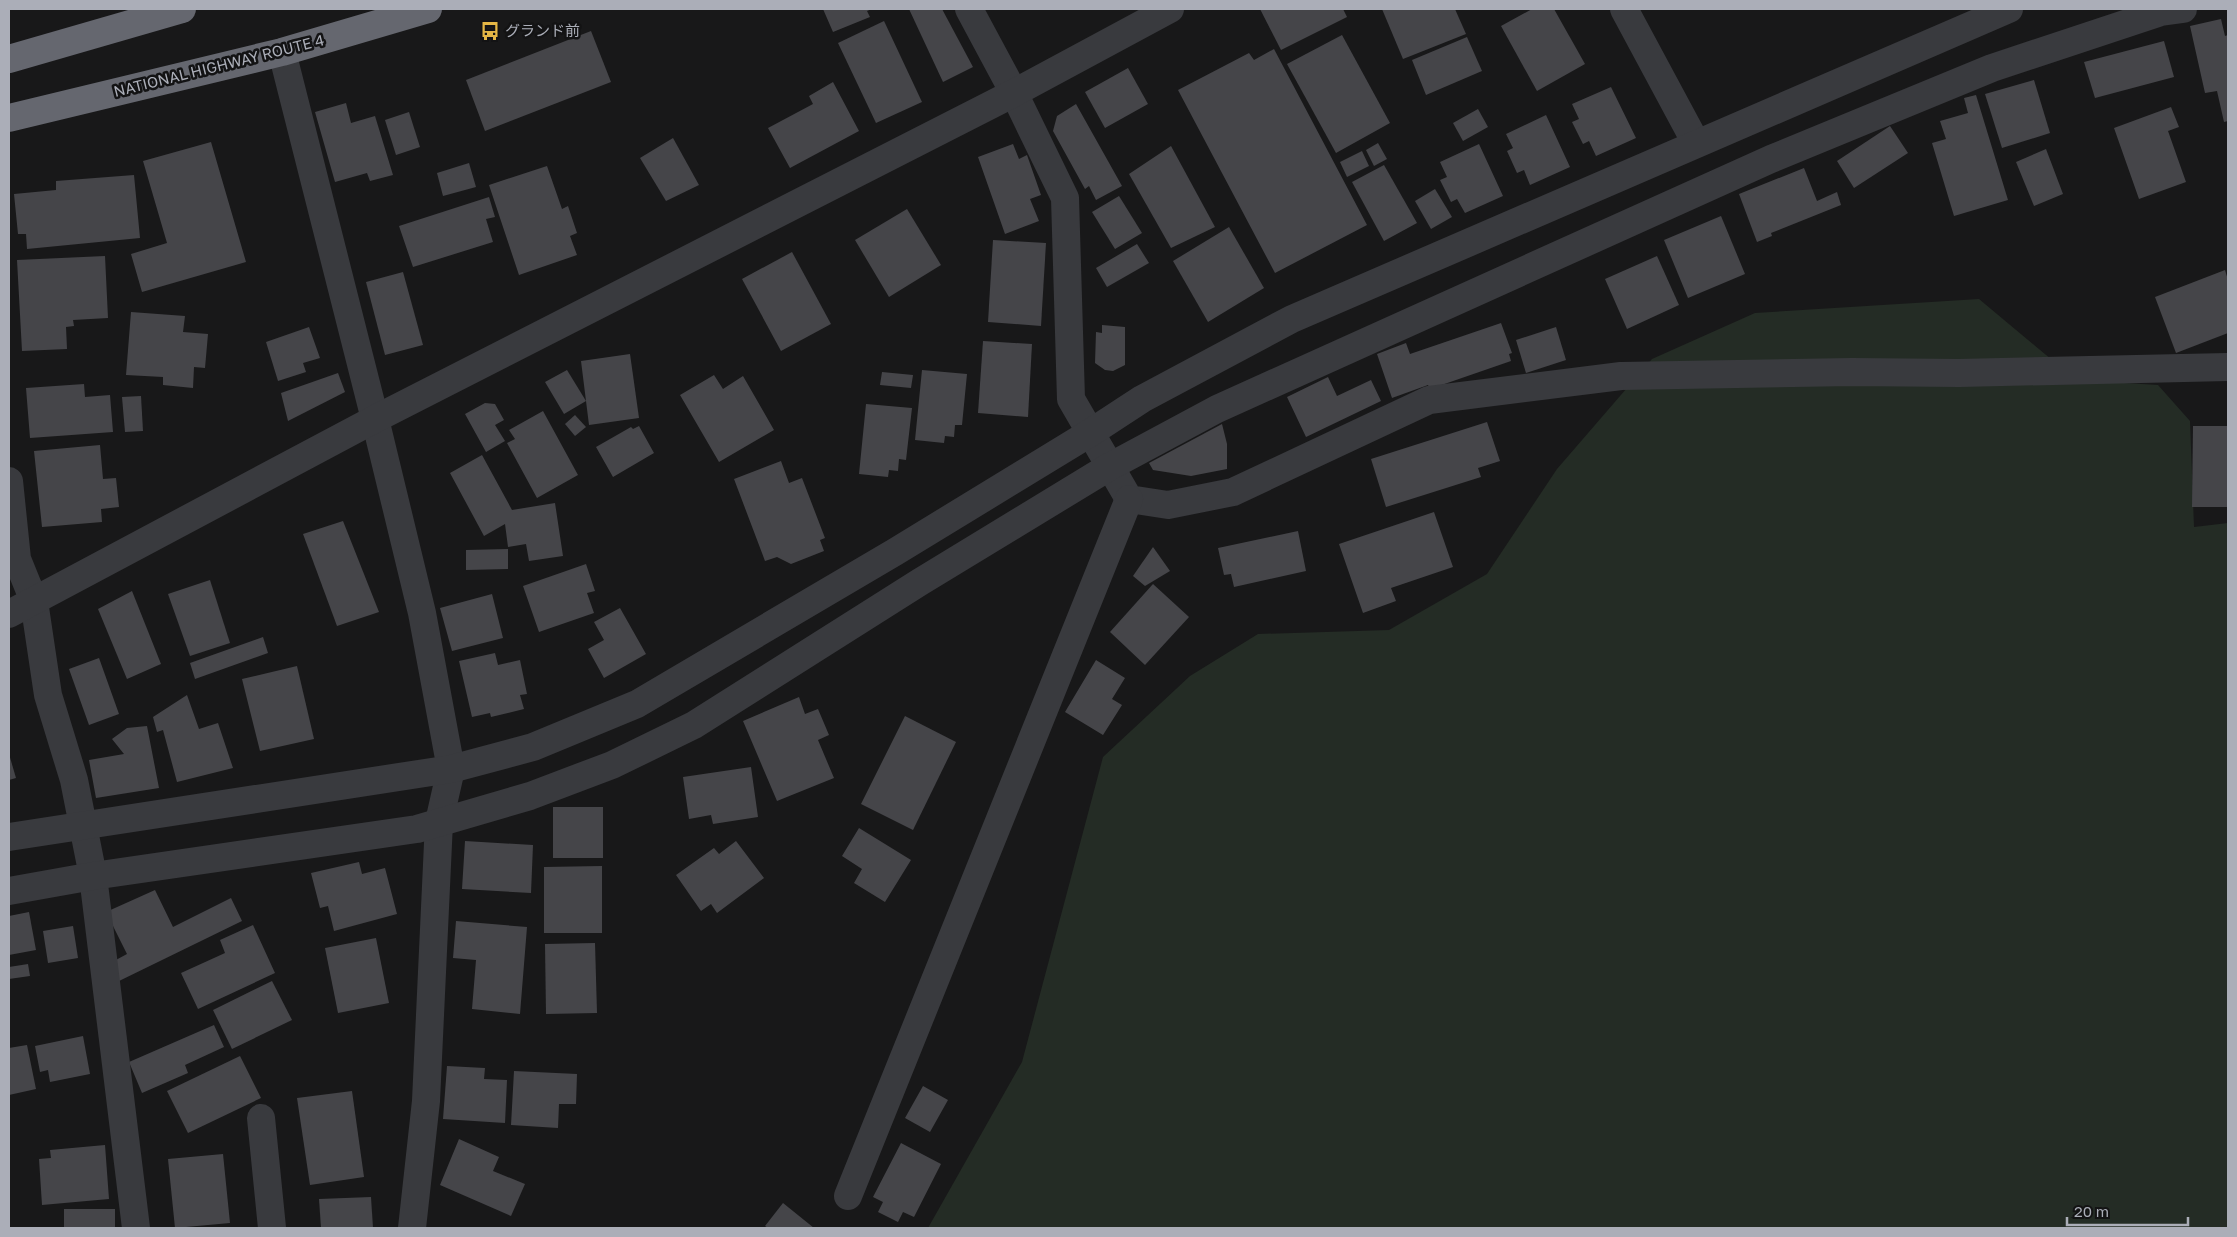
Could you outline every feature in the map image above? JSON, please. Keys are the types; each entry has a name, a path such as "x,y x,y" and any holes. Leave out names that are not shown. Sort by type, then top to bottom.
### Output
{"highway":[{"path":"9,59 182,9"},
{"name":"NATIONAL HIGHWAY ROUTE 4","path":"9,118 282,52 428,9"}],"street":[{"path":"969,9 1014,93 1064,198 1071,399 1129,499 1168,505 1233,492 1429,400 1621,376 1852,372 1959,373 2228,367"},
{"path":"9,614 375,419 1014,93 1170,9"},
{"path":"1624,9 1696,143"},
{"path":"9,837 82,824 451,769 533,747 637,704 1090,433 1142,399 1292,319 2009,9"},
{"path":"9,891 93,876 417,828 530,796 612,765 694,726 920,582 1109,467 1216,409 1323,359 1771,159 1992,68 2161,12 2183,9"},
{"path":"282,52 422,613 451,769 439,822 426,1101 412,1228"},
{"path":"9,481 18,559 34,601 48,695 74,780 93,876 136,1228"},
{"path":"848,1196 1129,499"},
{"path":"261,1118 272,1228"}],"shaded area":[{"path":"1979,299 2076,380 2158,385 2190,421 2194,527 2228,523 2228,1228 928,1228 1022,1062 1103,757 1190,676 1258,634 1389,630 1487,574 1557,469 1652,359 1755,313"}],"building":[{"path":"823,9 872,9 867,11 870,17 833,32"},
{"path":"909,9 942,9 973,67 943,82"},
{"path":"1260,9 1343,9 1347,17 1281,50"},
{"path":"1382,9 1455,9 1466,34 1403,59"},
{"path":"1532,9 1554,9 1585,64 1537,91 1501,26"},
{"path":"2221,19 2225,36 2228,35 2228,121 2224,122 2217,91 2205,93 2190,26"},
{"path":"884,21 922,102 876,123 838,43"},
{"path":"591,31 611,82 485,131 466,80"},
{"path":"1342,35 1390,123 1336,153 1287,64"},
{"path":"1467,37 1482,71 1426,95 1412,60"},
{"path":"2164,41 2174,77 2095,98 2084,62"},
{"path":"1274,49 1367,225 1275,273 1178,90 1249,53 1254,60"},
{"path":"1128,68 1148,104 1105,128 1085,92"},
{"path":"2034,80 2050,133 2002,148 1985,94"},
{"path":"833,82 859,131 790,168 768,128 813,104 809,96"},
{"path":"1611,87 1636,138 1596,156 1589,141 1583,144 1572,122 1579,119 1572,104"},
{"path":"1976,95 2008,200 1954,216 1932,143 1946,139 1940,121 1968,113 1964,98"},
{"path":"346,103 351,123 375,116 393,175 370,181 367,173 335,182 315,112"},
{"path":"1076,104 1122,186 1096,200 1089,186 1085,189 1053,131 1057,116"},
{"path":"2171,107 2179,127 2168,131 2186,182 2139,199 2114,128"},
{"path":"1478,109 1488,127 1463,141 1453,123"},
{"path":"409,112 420,147 396,155 385,120"},
{"path":"1546,115 1570,167 1530,185 1524,170 1517,173 1507,151 1513,148 1506,134"},
{"path":"1890,126 1908,153 1854,188 1837,161"},
{"path":"673,138 699,185 666,201 640,158"},
{"path":"211,142 246,262 142,292 131,254 167,243 143,161"},
{"path":"1378,143 1387,159 1374,166 1366,150"},
{"path":"1013,144 1019,159 1027,155 1041,195 1030,199 1039,221 1005,234 978,157"},
{"path":"1479,144 1503,196 1465,213 1457,199 1451,202 1440,180 1447,177 1440,162"},
{"path":"1171,146 1215,227 1171,248 1129,174"},
{"path":"2046,149 2063,194 2034,206 2016,162"},
{"path":"1362,151 1369,166 1347,177 1340,162"},
{"path":"469,163 476,187 443,196 437,173"},
{"path":"1384,165 1417,223 1384,241 1352,182"},
{"path":"547,166 562,209 568,206 577,233 570,236 577,255 519,275 489,185"},
{"path":"1804,168 1817,201 1837,192 1841,205 1771,233 1772,236 1757,242 1739,194"},
{"path":"134,175 140,238 27,249 26,234 18,234 14,194 56,190 56,181"},
{"path":"1435,189 1452,217 1431,229 1415,201"},
{"path":"1119,196 1142,233 1115,249 1092,212"},
{"path":"489,197 495,217 486,219 493,242 413,267 399,226"},
{"path":"907,209 941,265 889,297 855,240"},
{"path":"1721,216 1745,274 1688,298 1664,240"},
{"path":"1229,227 1264,288 1208,322 1173,261"},
{"path":"993,240 1046,243 1041,326 988,322"},
{"path":"1137,244 1149,263 1107,287 1096,268"},
{"path":"792,252 831,324 781,351 742,279"},
{"path":"105,256 108,318 73,320 74,326 66,327 67,349 22,351 17,260"},
{"path":"1657,256 1679,305 1627,329 1605,279"},
{"path":"2225,270 2228,280 2228,333 2176,353 2155,297"},
{"path":"403,272 423,345 385,355 366,282"},
{"path":"131,312 185,316 183,332 208,334 205,368 194,367 193,388 163,385 163,377 126,375"},
{"path":"1501,323 1512,353 1509,354 1511,361 1430,389 1428,385 1392,398 1377,354 1406,343 1410,354"},
{"path":"1102,325 1125,327 1125,365 1113,371 1105,370 1095,363 1096,332 1102,333"},
{"path":"309,327 320,358 303,363 306,372 278,381 266,342"},
{"path":"1556,327 1566,360 1526,373 1516,340"},
{"path":"983,341 1032,344 1028,417 978,413"},
{"path":"630,354 639,418 589,425 581,361"},
{"path":"567,370 586,401 564,414 545,382"},
{"path":"922,370 967,374 962,425 955,425 954,437 945,436 944,443 915,440"},
{"path":"882,372 913,375 911,388 880,385"},
{"path":"338,373 345,392 288,421 281,393"},
{"path":"714,375 723,389 743,376 774,430 719,462 680,395"},
{"path":"1328,377 1337,396 1371,380 1381,401 1306,437 1287,397"},
{"path":"84,384 85,397 110,395 113,432 30,438 26,388"},
{"path":"141,396 143,431 125,432 122,397"},
{"path":"485,403 495,404 504,420 495,425 505,441 486,452 465,414"},
{"path":"866,404 912,408 906,460 899,459 898,471 889,470 888,477 859,474"},
{"path":"543,411 578,475 537,498 507,443 515,439 509,430"},
{"path":"575,415 586,427 575,436 565,424"},
{"path":"1487,422 1500,461 1478,468 1481,477 1386,507 1371,459"},
{"path":"1222,424 1227,444 1227,469 1191,476 1153,470 1149,463"},
{"path":"639,426 654,453 613,477 596,447 631,427 633,429"},
{"path":"2193,426 2228,426 2228,507 2192,507"},
{"path":"100,445 103,479 116,478 119,507 101,509 102,522 42,527 34,451"},
{"path":"482,455 512,510 555,503 563,556 529,561 526,544 508,547 505,524 484,536 450,473"},
{"path":"781,461 789,483 802,478 825,538 820,540 824,551 791,564 777,557 765,561 734,479"},
{"path":"1434,512 1453,567 1391,588 1396,601 1363,613 1339,544"},
{"path":"343,521 379,612 337,626 303,534"},
{"path":"1298,531 1306,571 1234,587 1231,574 1224,575 1218,548"},
{"path":"1153,547 1170,571 1145,586 1133,576"},
{"path":"508,549 508,569 466,570 466,550"},
{"path":"586,564 595,591 587,593 594,613 539,632 523,586"},
{"path":"210,580 230,643 190,656 168,594"},
{"path":"1153,584 1189,617 1145,665 1110,632"},
{"path":"132,591 161,664 127,679 98,609"},
{"path":"492,594 503,638 452,651 440,608"},
{"path":"620,608 646,654 604,678 588,649 604,640 594,622"},
{"path":"263,637 268,653 195,679 190,663"},
{"path":"495,653 498,665 520,660 527,694 520,695 524,709 491,717 490,713 472,717 459,661"},
{"path":"99,658 119,714 89,725 69,669"},
{"path":"1096,660 1125,678 1112,699 1122,705 1103,735 1065,712"},
{"path":"297,666 314,739 260,751 242,679"},
{"path":"187,695 199,729 218,723 233,768 177,782 163,730 157,732 153,717"},
{"path":"799,697 805,714 818,709 829,735 818,740 834,778 777,801 743,721"},
{"path":"905,716 956,742 913,830 861,804"},
{"path":"147,726 159,788 96,798 89,760 124,754 112,739 127,728"},
{"path":"9,754 16,778 9,780"},
{"path":"751,767 758,817 713,824 711,815 689,819 683,777"},
{"path":"553,807 603,807 603,858 553,858"},
{"path":"859,828 911,860 885,902 854,883 862,869 842,856"},
{"path":"465,841 533,845 531,893 462,889"},
{"path":"736,841 764,878 717,913 711,904 701,911 676,875 714,848 719,854"},
{"path":"359,862 362,874 385,868 397,914 334,931 328,906 320,908 311,873"},
{"path":"602,866 602,933 544,933 544,867"},
{"path":"155,890 173,927 231,898 242,921 117,982 114,961 127,954 106,912"},
{"path":"29,912 36,950 9,955 9,916"},
{"path":"456,921 527,927 520,1014 472,1009 476,960 453,958"},
{"path":"253,925 275,973 198,1009 181,973 225,953 220,940"},
{"path":"73,926 78,958 48,963 43,931"},
{"path":"376,938 389,1003 338,1013 325,948"},
{"path":"595,943 597,1013 546,1014 545,944"},
{"path":"28,964 30,976 9,979 9,967"},
{"path":"272,981 292,1020 232,1049 213,1010"},
{"path":"214,1025 224,1047 185,1065 188,1073 142,1093 129,1062"},
{"path":"83,1036 90,1074 50,1082 48,1070 40,1072 35,1046"},
{"path":"27,1045 36,1089 9,1095 9,1048"},
{"path":"240,1056 261,1098 188,1133 167,1091"},
{"path":"447,1066 485,1068 484,1079 507,1080 505,1123 443,1119"},
{"path":"514,1071 577,1074 576,1104 559,1104 558,1128 511,1125"},
{"path":"923,1086 948,1100 930,1132 905,1118"},
{"path":"352,1091 364,1177 310,1185 297,1098"},
{"path":"459,1139 499,1157 493,1171 525,1184 511,1216 440,1185"},
{"path":"901,1143 941,1164 914,1217 903,1212 898,1222 878,1212 883,1202 873,1197"},
{"path":"105,1145 109,1199 42,1205 39,1159 51,1158 50,1150"},
{"path":"223,1154 230,1223 175,1228 168,1159"},
{"path":"371,1197 373,1228 321,1228 319,1199"},
{"path":"783,1203 814,1228 768,1228 765,1226"},
{"path":"64,1209 115,1209 115,1228 64,1228"}],"place":[{"name":"グランド前","path":"490,31"}]}
